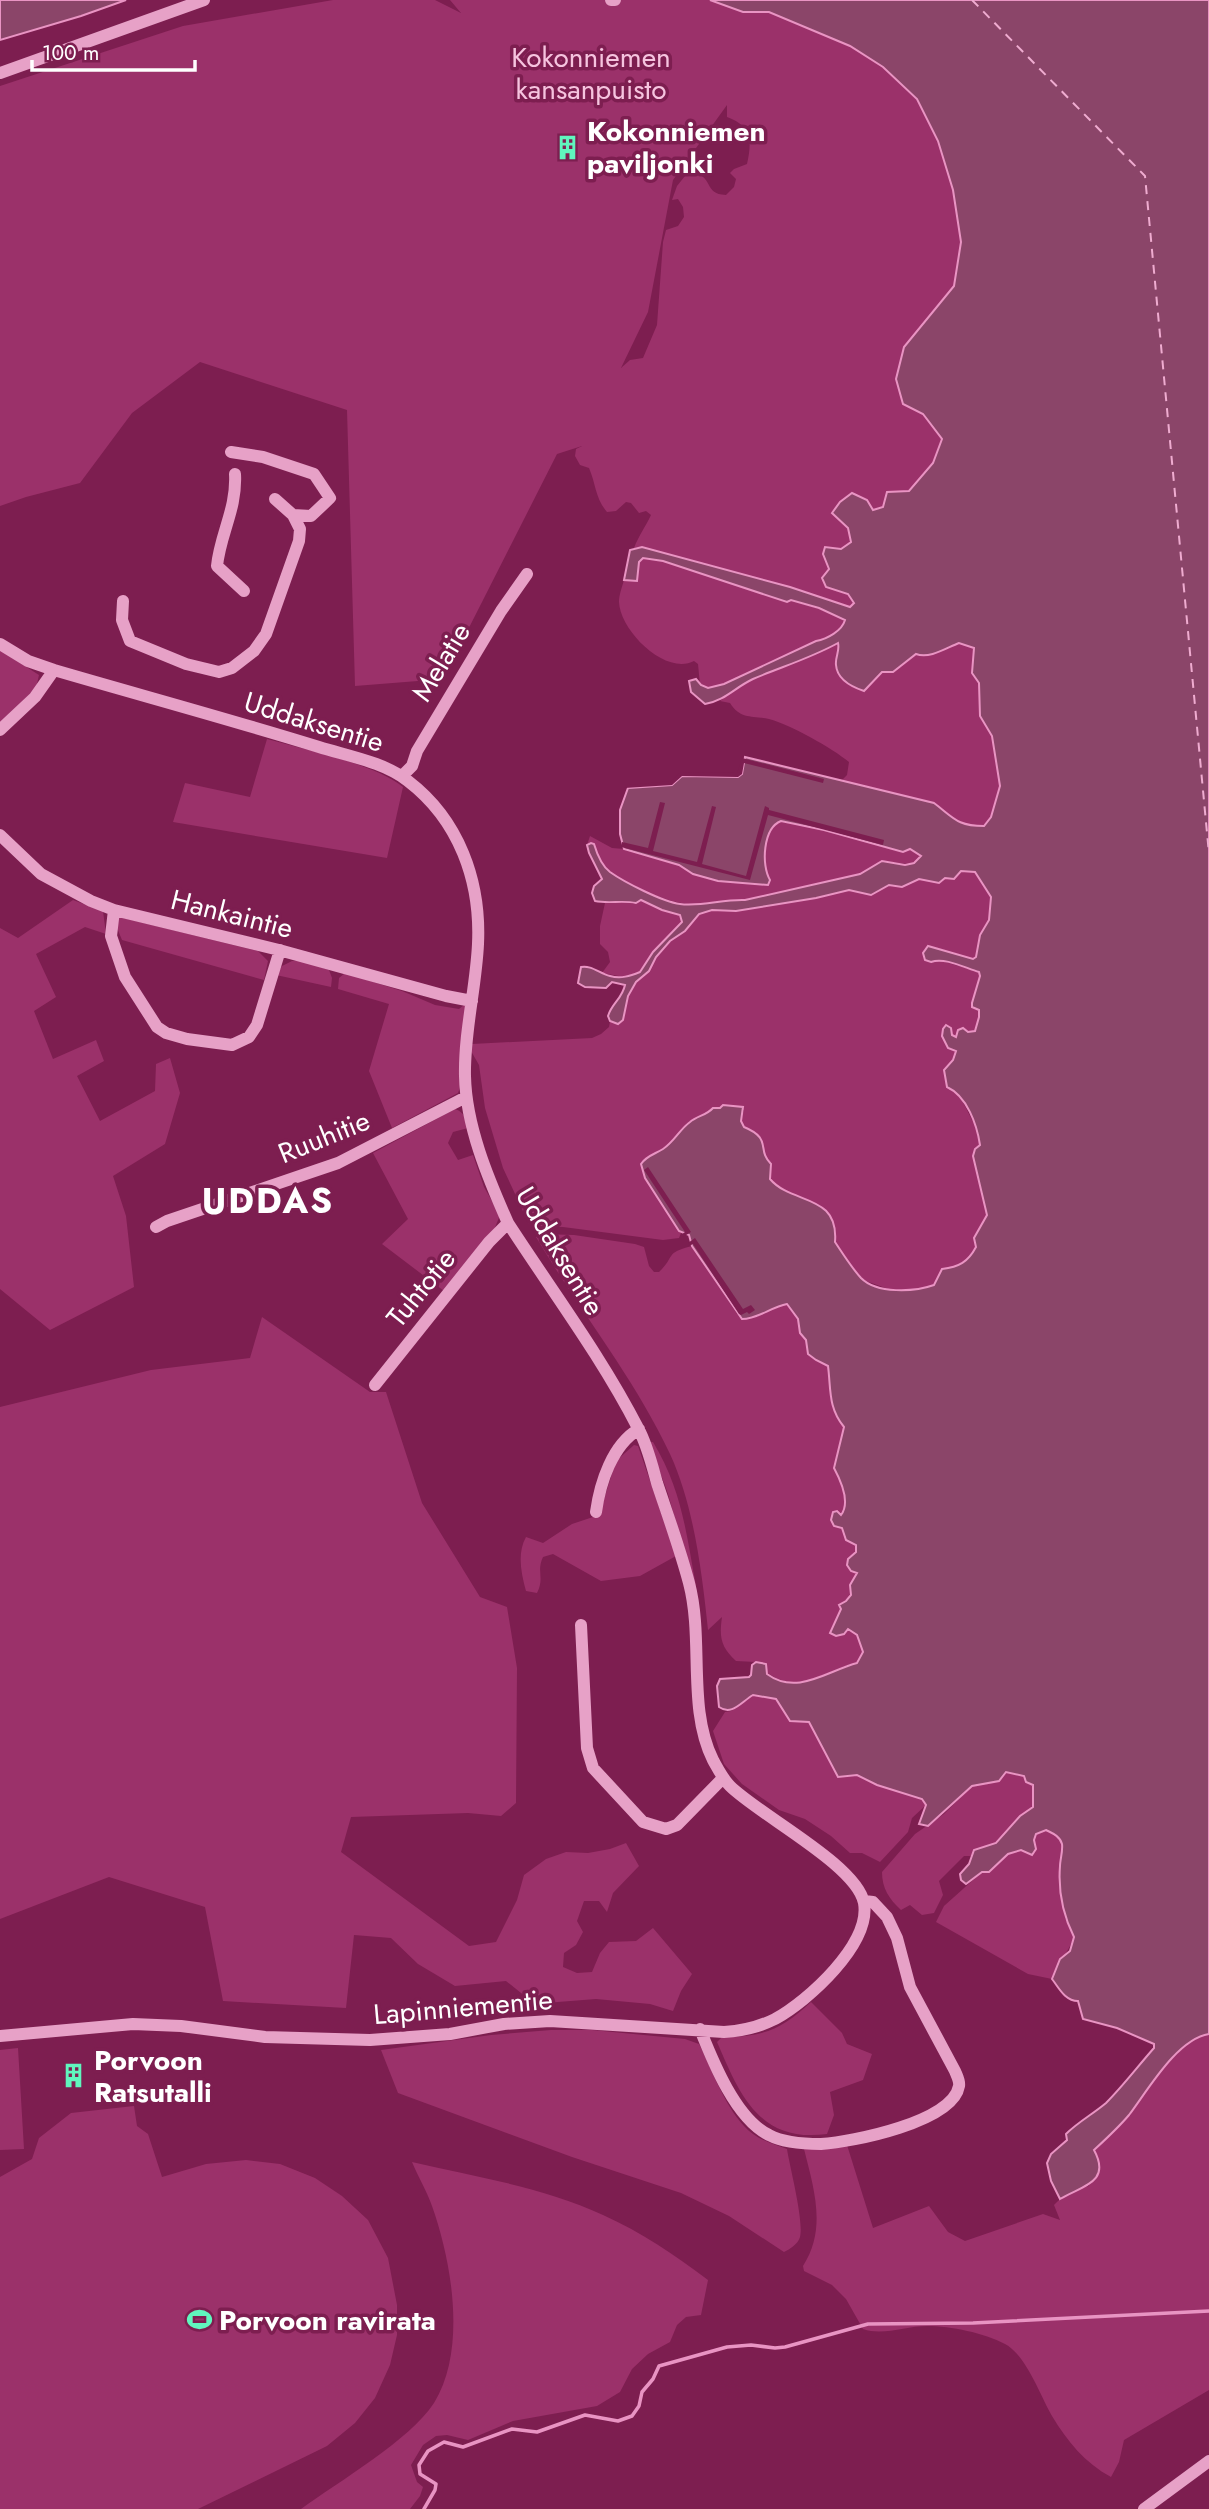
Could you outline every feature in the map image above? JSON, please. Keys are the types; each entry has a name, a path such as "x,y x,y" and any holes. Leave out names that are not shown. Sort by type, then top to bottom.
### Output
{"street":[{"path":"0,73 204,0"},
{"path":"231,452 263,457 314,474 330,498 311,516 293,515"},
{"path":"234,474 236,494 217,566 244,591"},
{"path":"123,601 122,620 130,641 186,664 219,673 232,668 254,651 266,634 299,541 300,529 293,515 275,499"},
{"name":"Melatie","path":"402,776 412,766 417,751 501,611 527,575"},
{"name":"Uddaksentie","path":"0,644 28,661 54,670 379,766 402,776 451,826 467,859 478,916 478,944 465,1074 466,1097 479,1145 508,1223 606,1373 639,1429 690,1584 696,1626 703,1733 707,1748 723,1778 737,1792 836,1866 853,1881 864,1900 873,1902 887,1917 897,1938 910,1987 955,2071 960,2083 959,2088 948,2105 891,2131 818,2144 795,2143 768,2135 750,2121 733,2099 700,2029"},
{"path":"0,730 35,697 54,670"},
{"name":"Hankaintie","path":"0,835 41,874 91,901 114,910 280,950 472,1001"},
{"path":"114,910 111,936 125,977 157,1027 177,1036 232,1045 249,1037 257,1025 280,950"},
{"name":"Ruuhitie","path":"156,1227 338,1163 466,1097"},
{"name":"Tuhtotie","path":"375,1385 489,1242 508,1223"},
{"path":"596,1512 610,1465 625,1441 639,1429"},
{"path":"580,1625 587,1748 596,1773 643,1822 666,1829 677,1825 723,1778"},
{"name":"Lapinniementie","path":"0,2036 133,2024 181,2026 265,2037 345,2040 450,2034 504,2024 550,2021 739,2031 773,2020 792,2009 821,1982 850,1951 862,1928 864,1900"},
{"path":"1144,2509 1209,2461"}],"green space":[{"name":"Kokonniemen kansanpuisto","path":"333,0 435,0 461,13 450,0 1209,0 949,390 945,561 850,607 790,587 642,547 634,548 651,515 646,511 639,513 631,503 626,502 616,511 607,512 598,496 589,468 580,465 575,456 576,449 582,446 557,454 443,679 355,686 347,410 200,362 132,413 80,483 0,506 0,86 183,26","holes":["727,105 727,117 746,130 750,149 747,164 730,173 736,179 734,187 726,195 714,192 703,177 689,171 677,186 672,200 678,199 683,207 684,217 678,226 666,230 657,325 643,358 630,360 621,368 648,312 673,180"]},
{"path":"643,558 663,561 819,609 845,620 845,623 828,637 724,684 708,688 700,685 698,664 694,661 683,664 671,662 658,657 646,648 627,626 621,613 620,594 624,580 637,580 639,562"},
{"path":"838,642 974,642 998,726 1002,813 975,832 840,782 847,775 849,762 842,756 788,726 769,719 747,716 738,712 730,703 720,701 747,682"},
{"path":"0,650 39,675 36,688 0,723"},
{"path":"267,739 357,764 390,778 403,787 387,858 173,822 185,783 250,797"},
{"path":"782,821 902,852 909,849 921,856 908,863 882,861 860,874 745,900 690,904 660,897 625,882 606,868 591,843 587,845 590,836 612,848 679,865 693,874 768,885 770,880 765,865 765,848 771,831"},
{"path":"961,871 975,872 1001,888 996,967 924,949 925,960 938,960 979,972 995,1024 952,1036 948,1048 956,1050 956,1055 944,1070 972,1120 1047,1086 970,1260 953,1268 934,1285 917,1291 891,1290 852,1276 769,1179 771,1164 759,1139 744,1127 741,1121 744,1110 713,1108 687,1123 666,1148 644,1159 641,1164 645,1178 681,1233 679,1238 663,1240 529,1224 503,1168 485,1108 479,1065 471,1051 472,1044 592,1038 601,1034 609,1027 610,1021 618,1024 623,1020 628,996 636,982 649,971 656,957 670,941 685,931 699,914 712,910 736,911 849,890 871,895 889,885 902,887 919,879 939,883"},
{"path":"73,900 103,911 106,934 85,927 36,954 56,997 34,1011 53,1059 96,1040 104,1061 77,1076 100,1121 155,1091 156,1064 170,1058 180,1093 165,1144 113,1176 126,1216 134,1287 50,1330 0,1289 0,928 18,938"},
{"path":"641,900 680,915 682,922 653,952 640,972 624,977 602,973 610,962 608,952 600,944 600,926 605,903 635,903"},
{"path":"119,917 258,951 268,961 264,980 122,940 115,923"},
{"path":"292,961 302,961 329,970 331,987 276,975 282,966"},
{"path":"345,973 402,991 435,1005 459,1009 466,1006 461,1085 458,1093 392,1128 369,1071 389,1004 338,989 339,978"},
{"path":"455,1109 464,1116 468,1128 453,1132 448,1143 458,1160 473,1155 484,1187 500,1215 494,1230 444,1291 382,1244 408,1219 373,1153"},
{"path":"540,1234 574,1235 644,1247 649,1266 654,1272 659,1272 674,1253 692,1246 737,1314 756,1317 778,1306 798,1303 860,1408 856,1552 848,1559 857,1572 852,1591 848,1599 840,1604 841,1609 830,1633 848,1629 857,1635 863,1651 857,1662 805,1681 781,1680 769,1674 756,1662 736,1661 731,1656 722,1642 722,1617 708,1630 700,1563 691,1518 670,1454 640,1398 536,1237"},
{"path":"262,1317 370,1392 386,1392 422,1503 480,1597 507,1607 517,1668 516,1803 501,1816 468,1813 351,1817 341,1852 469,1946 496,1942 517,1900 524,1875 546,1859 566,1852 588,1853 626,1843 639,1866 613,1893 607,1912 599,1901 584,1901 577,1921 583,1932 576,1945 564,1953 563,1967 577,1973 592,1972 600,1953 609,1942 636,1941 653,1928 692,1974 673,2011 650,2004 596,1999 545,2003 526,1997 506,1981 455,1986 418,1964 391,1938 354,1935 346,2008 223,2001 205,1907 109,1877 0,1919 0,1407 151,1370 250,1358"},
{"path":"649,1442 653,1442 663,1460 677,1494 689,1547 696,1586 694,1587 668,1494"},
{"path":"634,1445 638,1446 676,1556 640,1576 601,1581 553,1554 543,1557 537,1593 526,1591 521,1556 526,1537 543,1543 572,1524 599,1515 616,1461"},
{"path":"753,1695 776,1699 790,1721 809,1722 843,1776 857,1775 877,1785 922,1799 926,1805 912,1818 908,1832 880,1862 862,1853 850,1853 831,1836 805,1819 779,1810 742,1784 724,1764 713,1731 725,1712 731,1711"},
{"path":"1006,1772 1024,1776 1026,1782 1033,1785 1033,1808 1020,1816 996,1843 974,1850 971,1856 964,1856 939,1881 943,1895 934,1913 922,1915 910,1905 901,1910 887,1893 882,1872 915,1834 944,1814 972,1786 999,1781"},
{"path":"1046,1830 1058,1836 1062,1843 1065,1918 1074,1936 1052,1979 1028,1974 936,1922 944,1906 982,1872 989,1872 1008,1854 1021,1850 1032,1855 1036,1834"},
{"path":"811,2002 842,2033 847,2044 872,2054 863,2080 830,2092 834,2115 827,2134 804,2135 784,2131 768,2123 755,2111 734,2080 717,2042 722,2037 771,2030"},
{"path":"551,2030 592,2030 685,2039 699,2044 724,2097 744,2126 769,2143 787,2149 801,2229 796,2244 784,2252 729,2216 681,2193 572,2157 398,2093 381,2050"},
{"path":"1209,2034 1209,2390 1124,2440 1119,2462 1111,2477 1093,2465 1070,2443 1052,2416 1026,2366 1013,2349 977,2333 946,2327 919,2326 878,2331 863,2329 846,2299 832,2285 804,2271 803,2266 815,2238 816,2209 804,2149 847,2145 873,2228 929,2206 948,2232 965,2241 1043,2214 1060,2220 1054,2205 1070,2193 1089,2186 1094,2151 1181,2050 1194,2038"},
{"path":"18,2048 24,2149 0,2150 0,2050"},
{"name":"Porvoon ravirata","path":"134,2106 137,2126 148,2134 162,2177 206,2164 246,2160 280,2164 315,2178 342,2196 368,2220 388,2258 397,2305 397,2335 390,2365 375,2398 355,2423 327,2446 198,2509 0,2509 0,2177 32,2159 39,2138 71,2113"},
{"path":"412,2162 557,2197 631,2229 708,2280 701,2315 686,2317 677,2325 670,2342 648,2354 632,2369 620,2392 597,2406 513,2421 468,2440 447,2435 436,2436 423,2445 411,2465 417,2482 423,2487 410,2509 301,2509 372,2460 408,2431 434,2403 444,2382 453,2332 450,2279 432,2206"}],"shaded area":[{"path":"0,0 126,0 0,40"},
{"path":"710,0 1209,0 1209,2034 1197,2038 1175,2055 1129,2115 1094,2150 1099,2161 1097,2177 1060,2199 1051,2181 1047,2163 1051,2154 1067,2140 1066,2134 1106,2103 1154,2048 1154,2044 1117,2028 1083,2019 1078,2001 1066,1996 1052,1979 1060,1959 1070,1951 1074,1937 1061,1894 1062,1847 1058,1837 1046,1830 1036,1834 1036,1849 1032,1855 1021,1850 1008,1854 989,1872 982,1872 966,1884 961,1880 960,1874 969,1864 974,1850 996,1843 1020,1816 1033,1807 1033,1785 1026,1782 1024,1776 1006,1772 999,1781 972,1786 928,1826 919,1824 926,1805 922,1799 877,1785 857,1775 838,1777 809,1722 790,1721 776,1699 753,1695 732,1709 719,1707 717,1686 720,1679 749,1677 752,1665 756,1662 766,1664 767,1674 778,1680 801,1682 857,1663 863,1652 857,1635 848,1629 844,1634 836,1636 830,1633 841,1609 839,1605 851,1595 850,1585 857,1573 851,1571 847,1565 848,1559 856,1552 856,1545 846,1540 842,1528 834,1526 831,1520 833,1512 837,1511 841,1515 845,1504 842,1485 834,1468 844,1427 835,1413 828,1366 808,1354 798,1319 787,1304 742,1319 692,1246 689,1235 679,1231 645,1178 641,1164 667,1146 690,1122 713,1108 723,1105 743,1107 741,1121 744,1127 753,1131 761,1140 771,1164 770,1179 790,1193 822,1207 830,1215 835,1242 861,1278 876,1287 896,1290 934,1285 942,1269 958,1265 970,1256 976,1247 974,1238 987,1215 973,1156 980,1145 979,1137 965,1104 947,1087 944,1070 953,1060 956,1051 948,1048 942,1036 946,1025 956,1037 958,1030 963,1028 968,1032 975,1031 979,1010 972,1007 972,1003 980,976 979,972 955,964 925,960 923,953 928,946 973,959 976,957 980,935 989,920 991,897 975,872 961,871 954,879 945,878 939,883 919,879 902,887 889,885 871,895 849,890 736,911 712,910 699,914 685,931 670,941 656,957 649,971 636,982 628,996 623,1020 618,1024 610,1021 608,1016 625,985 612,982 606,988 585,987 578,983 581,967 618,977 640,972 653,952 682,922 680,915 641,900 636,903 595,901 592,893 594,886 602,879 589,853 587,845 591,843 605,866 616,876 664,900 688,905 745,900 860,874 882,861 905,865 914,863 921,856 910,849 903,852 781,821 770,831 765,848 765,865 770,880 768,885 718,881 693,874 679,865 624,849 620,834 620,810 628,788 672,785 682,776 738,777 742,774 745,757 934,803 962,823 984,826 991,817 1000,786 992,736 980,716 979,683 972,673 974,648 959,643 932,654 916,654 893,672 882,672 864,691 850,685 839,674 836,662 838,643 753,679 724,697 705,704 691,692 689,681 696,679 708,688 724,684 829,636 841,628 845,620 819,608 791,600 787,602 663,561 643,558 639,562 637,581 624,580 630,550 642,547 790,587 850,607 854,603 848,594 826,587 822,578 829,569 823,554 825,547 841,549 851,542 848,528 832,513 840,502 852,493 867,500 873,510 883,507 887,492 909,491 933,463 942,439 923,414 903,404 896,379 904,347 954,286 961,242 953,190 938,141 917,99 883,67 850,46 769,12 743,12"}],"pier":[{"path":"742,758 824,779 823,783 744,763 742,774 738,777 682,776 672,785 624,788 627,785 671,781 681,772 737,773"},
{"path":"660,802 665,803 653,851 697,862 712,806 716,807 702,864 746,876 765,806 769,810 884,840 883,845 768,815 750,880 621,847 622,842 648,848"},
{"path":"648,1167 691,1232 683,1237 681,1235 685,1232 644,1170"},
{"path":"695,1238 743,1309 751,1305 755,1310 749,1314 739,1314 693,1244 689,1246 688,1243"}],"waterway":[{"path":"424,2509 436,2484 420,2474 419,2465 428,2451 444,2442 463,2447 512,2429 537,2432 585,2415 618,2421 632,2416 639,2406 642,2392 659,2366 727,2347 785,2347 868,2324 973,2323 1209,2311"}],"ferry route":[{"path":"972,0 1145,176 1209,854"}],"place":[{"name":"Kokonniemen paviljonki","path":"567,147"},
{"name":"Porvoon Ratsutalli","path":"74,2076"},
{"name":"Porvoon ravirata","path":"199,2320"}],"district":[{"name":"UDDAS","path":"268,1201"}]}
